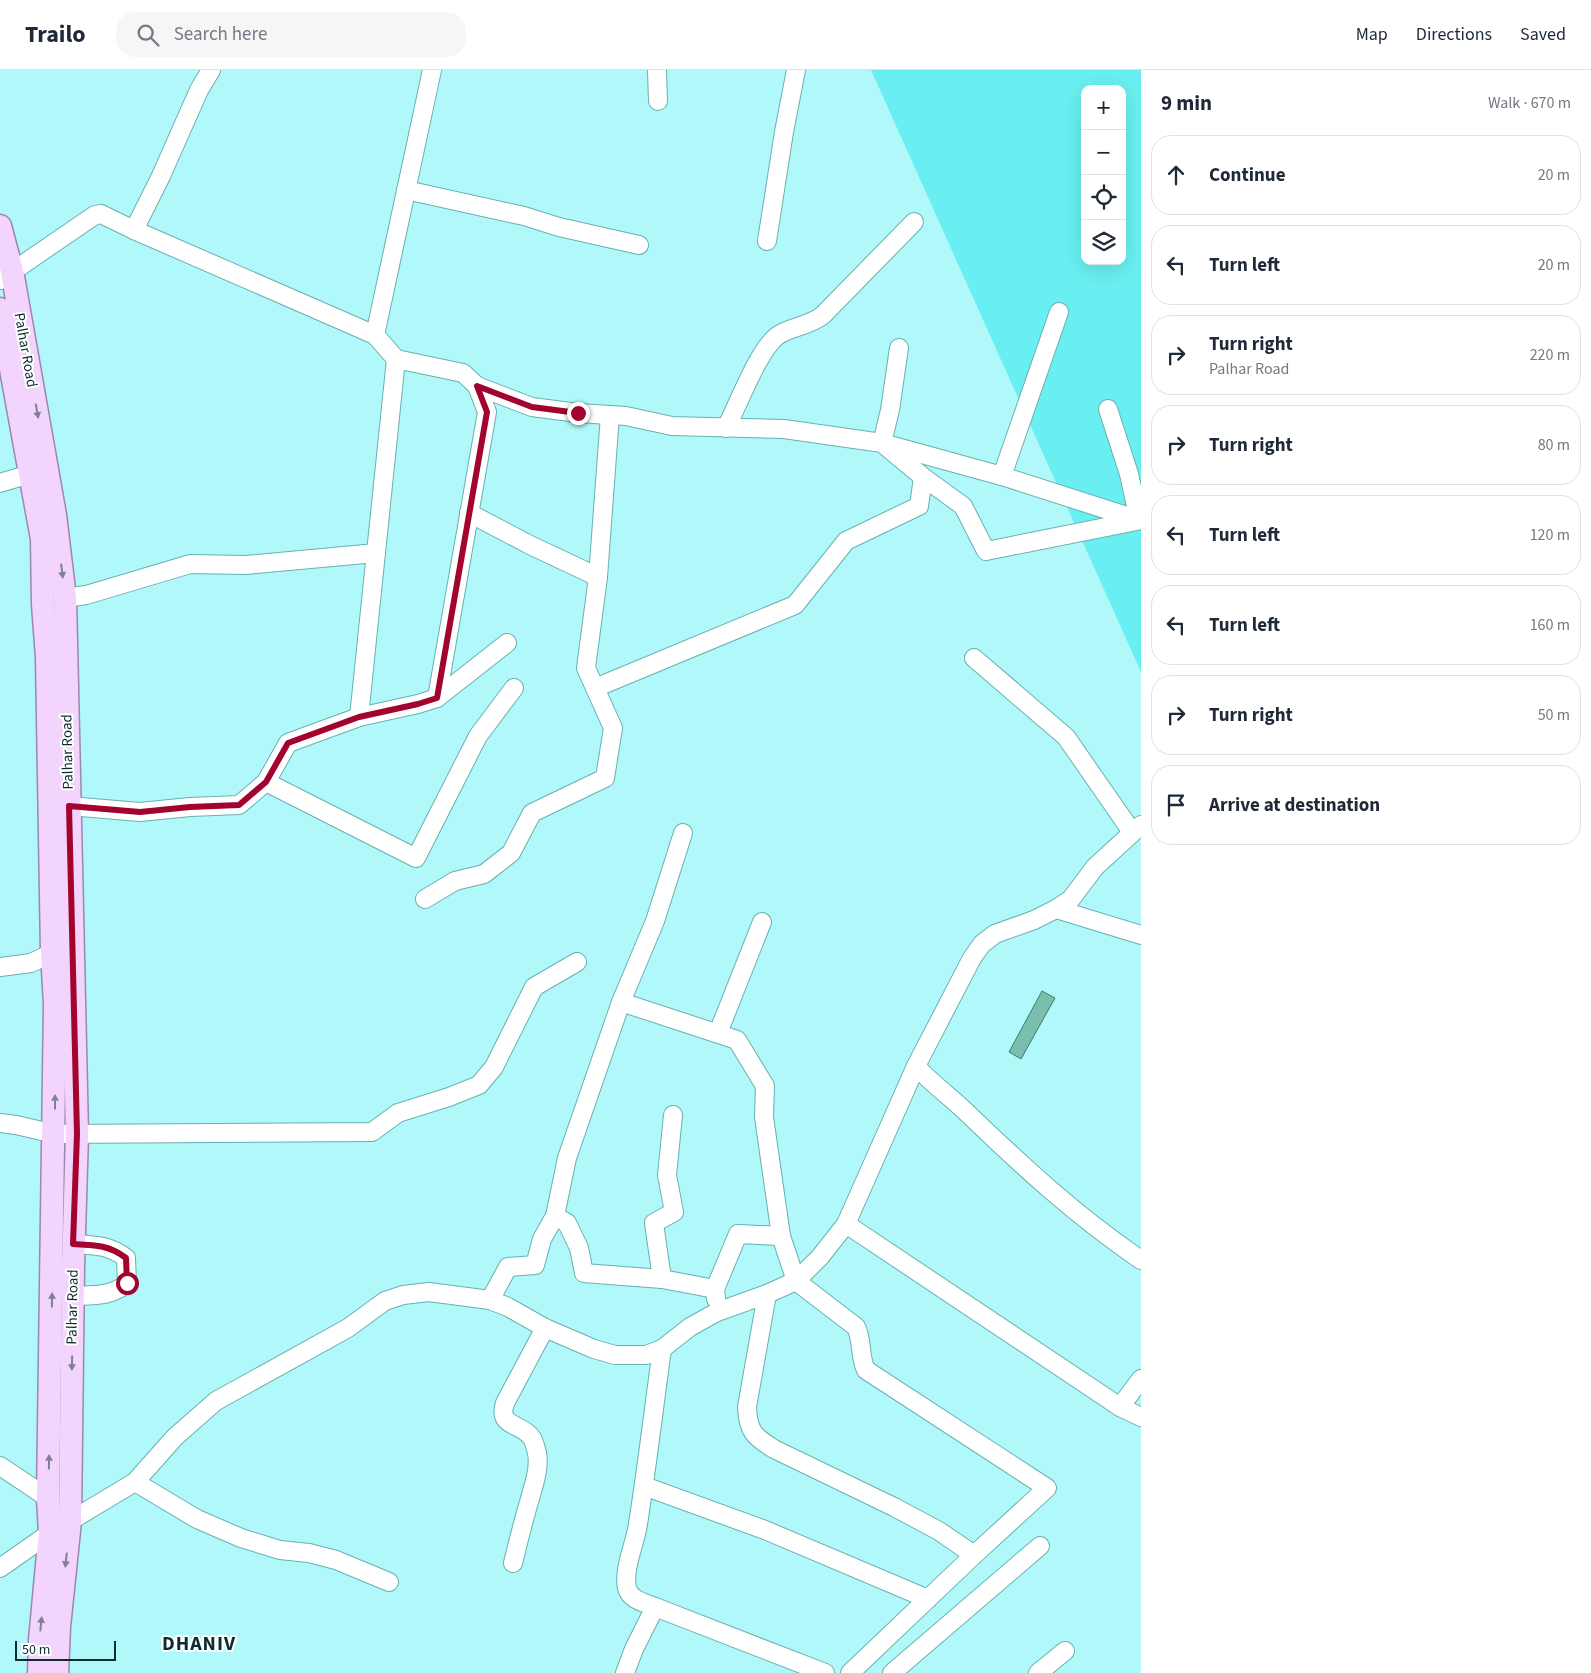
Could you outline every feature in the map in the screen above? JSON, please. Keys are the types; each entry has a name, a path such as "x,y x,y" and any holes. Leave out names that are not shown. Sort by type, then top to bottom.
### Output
{"main road":[{"name":"Palhar Road","path":"0,226 6,276 55,515 65,598 77,1134 72,1296 70,1521 59,1628 57,1673"},
{"name":"Palhar Road","path":"0,309 42,539 47,658 52,953 55,1004 54,1134 48,1498 50,1533 40,1640 39,1673"}],"street":[{"path":"134,230 161,176 199,90 211,70"},
{"path":"375,335 432,70"},
{"path":"657,70 658,101"},
{"path":"767,241 796,70"},
{"path":"406,190 524,216 640,245"},
{"path":"6,276 95,215 102,214 134,230 375,335 396,359 463,373 477,386 532,407 578,413 626,416 672,426 784,429 882,444 1002,476 1140,520"},
{"path":"726,428 762,352 777,336 814,322 914,222"},
{"path":"1002,476 1058,312"},
{"path":"882,444 890,410 899,348"},
{"path":"359,717 396,359"},
{"path":"437,698 487,412 477,386"},
{"path":"1108,409 1129,474 1140,520"},
{"path":"425,899 455,881 484,874 511,853 532,814 606,778 612,728 586,668 598,577 610,415"},
{"path":"882,444 963,506 986,551 1140,520"},
{"path":"0,483 30,474"},
{"path":"595,688 795,605 846,541 919,506 923,477"},
{"path":"469,513 530,545 598,577"},
{"path":"65,598 86,595 190,564 246,565 376,553"},
{"path":"69,806 140,812 239,805 266,782 288,743 359,717 437,698 507,643"},
{"path":"0,1568 50,1533 135,1482 175,1437 216,1401 348,1328 385,1301 403,1295 429,1292 490,1300 508,1307 545,1328 594,1349 615,1355 646,1355 662,1349 690,1327 718,1312 768,1294 796,1281 820,1257 846,1224 916,1066 972,958 982,944 995,934 1056,910 1071,899 1095,867 1136,829 1066,737 974,658"},
{"path":"266,782 416,858 478,736 514,688"},
{"path":"490,1300 508,1267 535,1265 542,1239 554,1216 567,1158 621,1002 655,921 683,833"},
{"path":"1056,910 1141,935"},
{"path":"718,1033 762,922"},
{"path":"0,967 31,962 52,953"},
{"path":"0,1123 54,1134 372,1132 398,1113 449,1097 478,1085 494,1067 534,987 577,962"},
{"path":"621,1002 737,1040 765,1086 764,1117 781,1236 796,1281 856,1327 860,1335 862,1363 866,1370 1047,1488 850,1673"},
{"path":"916,1066 928,1080 957,1103 1012,1157 1072,1209 1141,1260"},
{"path":"662,1279 654,1224 674,1212 667,1175 673,1115"},
{"path":"554,1216 567,1223 579,1248 584,1273 662,1279 715,1289"},
{"path":"846,1224 1120,1406 1141,1417"},
{"path":"718,1312 715,1289 738,1234 781,1236"},
{"path":"72,1296 113,1293 120,1290 127,1283 126,1258 119,1252 111,1248 73,1244"},
{"path":"768,1294 747,1407 748,1422 751,1430 759,1440 774,1449 894,1507 939,1532 974,1555"},
{"path":"513,1563 536,1472 537,1454 532,1438 522,1429 508,1421 503,1416 503,1411 545,1328"},
{"path":"662,1349 638,1527 626,1575 629,1594 633,1598 654,1607 825,1673"},
{"path":"1120,1406 1141,1379"},
{"path":"0,1466 48,1498"},
{"path":"135,1482 197,1519 242,1538 280,1550 309,1553 336,1560 389,1582"},
{"path":"644,1486 765,1530 928,1599"},
{"path":"892,1673 1040,1546"},
{"path":"625,1673 654,1607"},
{"path":"1038,1673 1066,1651"}],"shaded area":[{"path":"871,70 1141,70 1141,672"}],"building":[{"path":"1042,991 1055,998 1021,1059 1009,1052"}],"district":[{"name":"DHANIV","path":"199,1643"}],"route":[{"path":"127,1283 126,1258 119,1252 96,1245 73,1244 77,1134 69,806 140,812 239,805 266,782 288,743 359,717 437,698 487,412 477,386 532,407 578,413"}]}
